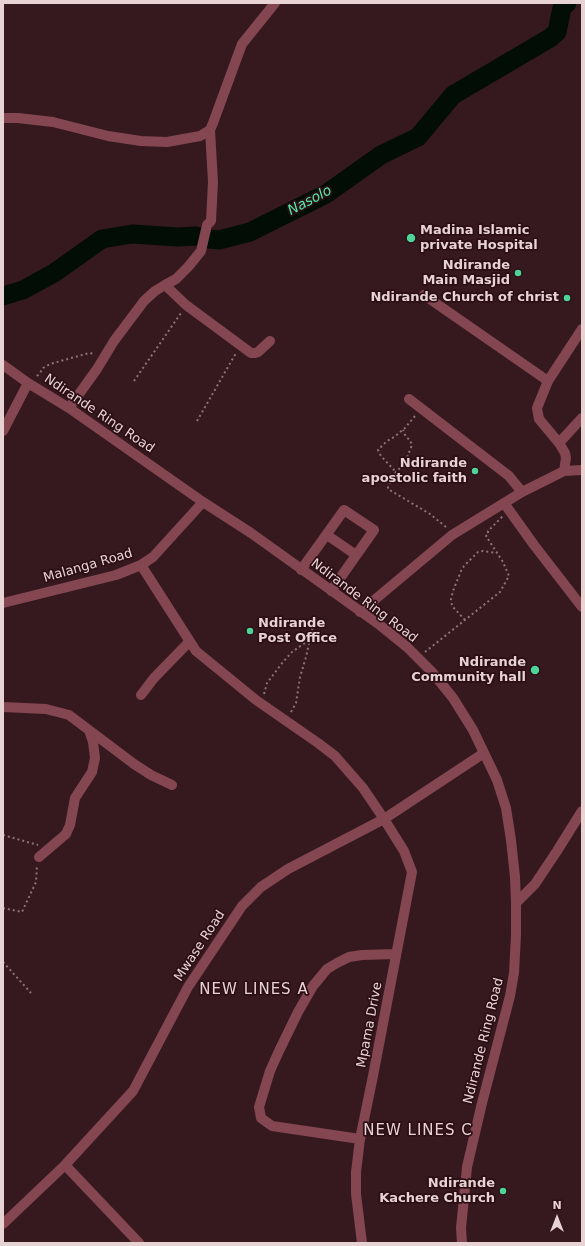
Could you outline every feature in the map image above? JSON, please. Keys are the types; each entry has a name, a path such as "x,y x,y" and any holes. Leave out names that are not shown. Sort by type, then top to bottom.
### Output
{"street":[{"path":"69,408 114,341 144,300 155,291 176,279 201,252 207,225 212,218 213,182 210,130 242,44 275,3"},
{"path":"3,118 53,122 108,136 141,141 167,142 191,139 210,130"},
{"path":"165,285 186,305 254,353 270,341"},
{"path":"424,295 548,381"},
{"path":"564,471 566,458 565,453 559,443 539,419 537,415 537,408 548,381 582,329"},
{"name":"Ndirande Ring Road","path":"3,365 28,383 69,408 203,502 251,533 407,647 432,672 453,698 473,730 497,780 506,808 511,840 516,903 516,935 512,985 467,1166 461,1228 462,1243"},
{"path":"3,431 28,383"},
{"path":"409,399 509,476 522,492"},
{"path":"559,443 582,418"},
{"path":"360,612 452,535 506,506 522,492 564,471 582,470"},
{"name":"Malanga Road","path":"3,603 116,575 141,565 153,556 203,502"},
{"path":"506,506 582,607"},
{"path":"301,570 344,510 374,530 331,591"},
{"path":"327,534 356,555"},
{"name":"Mpama Drive","path":"141,565 196,651 256,700 335,756 363,788 384,819 404,852 412,872 360,1139 356,1172 356,1194 362,1243"},
{"path":"141,695 154,678 189,642"},
{"path":"3,707 46,709 69,715 134,764 172,786"},
{"path":"39,857 66,834 70,826 75,798 92,772 95,758 93,742 89,730"},
{"name":"Mwase Road","path":"3,1224 66,1165 133,1091 188,987 242,906 261,887 288,869 384,819 484,753"},
{"path":"516,903 535,884 582,811"},
{"path":"360,1139 272,1126 261,1118 259,1107 278,1051 313,986 327,969 337,962 349,957 396,954"},
{"path":"66,1165 137,1242"}],"path":[{"path":"134,381 186,305"},
{"path":"197,421 241,345"},
{"path":"28,383 50,364 89,353 93,353 104,358"},
{"path":"421,408 403,430 387,441 378,450 381,456 394,470 394,477 388,486 389,491 430,514 443,524 452,535"},
{"path":"394,473 402,468 412,445 403,430"},
{"path":"418,658 500,592 509,576 503,562 486,536 506,506"},
{"path":"465,620 452,606 451,600 461,571 478,552 483,551 497,553"},
{"path":"286,720 296,703 300,677 315,617"},
{"path":"263,694 267,683 283,662 292,652 310,639"},
{"path":"3,835 15,837 49,848"},
{"path":"3,908 22,912 36,882 36,867 39,857"},
{"path":"3,962 31,993"}],"waterway":[{"name":"Nasolo","path":"3,296 23,290 54,273 102,239 132,234 178,237 196,236 219,240 250,232 326,194 381,155 418,137 453,95 550,38 557,32 562,8 567,3"}],"place":[{"name":"Madina Islamic private Hospital","path":"411,238"},
{"name":"Ndirande Main Masjid","path":"518,273"},
{"name":"Ndirande Church of christ","path":"567,298"},
{"name":"Ndirande apostolic faith","path":"475,471"},
{"name":"Ndirande Post Office","path":"250,631"},
{"name":"Ndirande Community hall","path":"535,670"},
{"name":"Ndirande Kachere Church","path":"503,1191"}],"district":[{"name":"NEW LINES A","path":"254,990"},
{"name":"NEW LINES C","path":"418,1131"}]}
